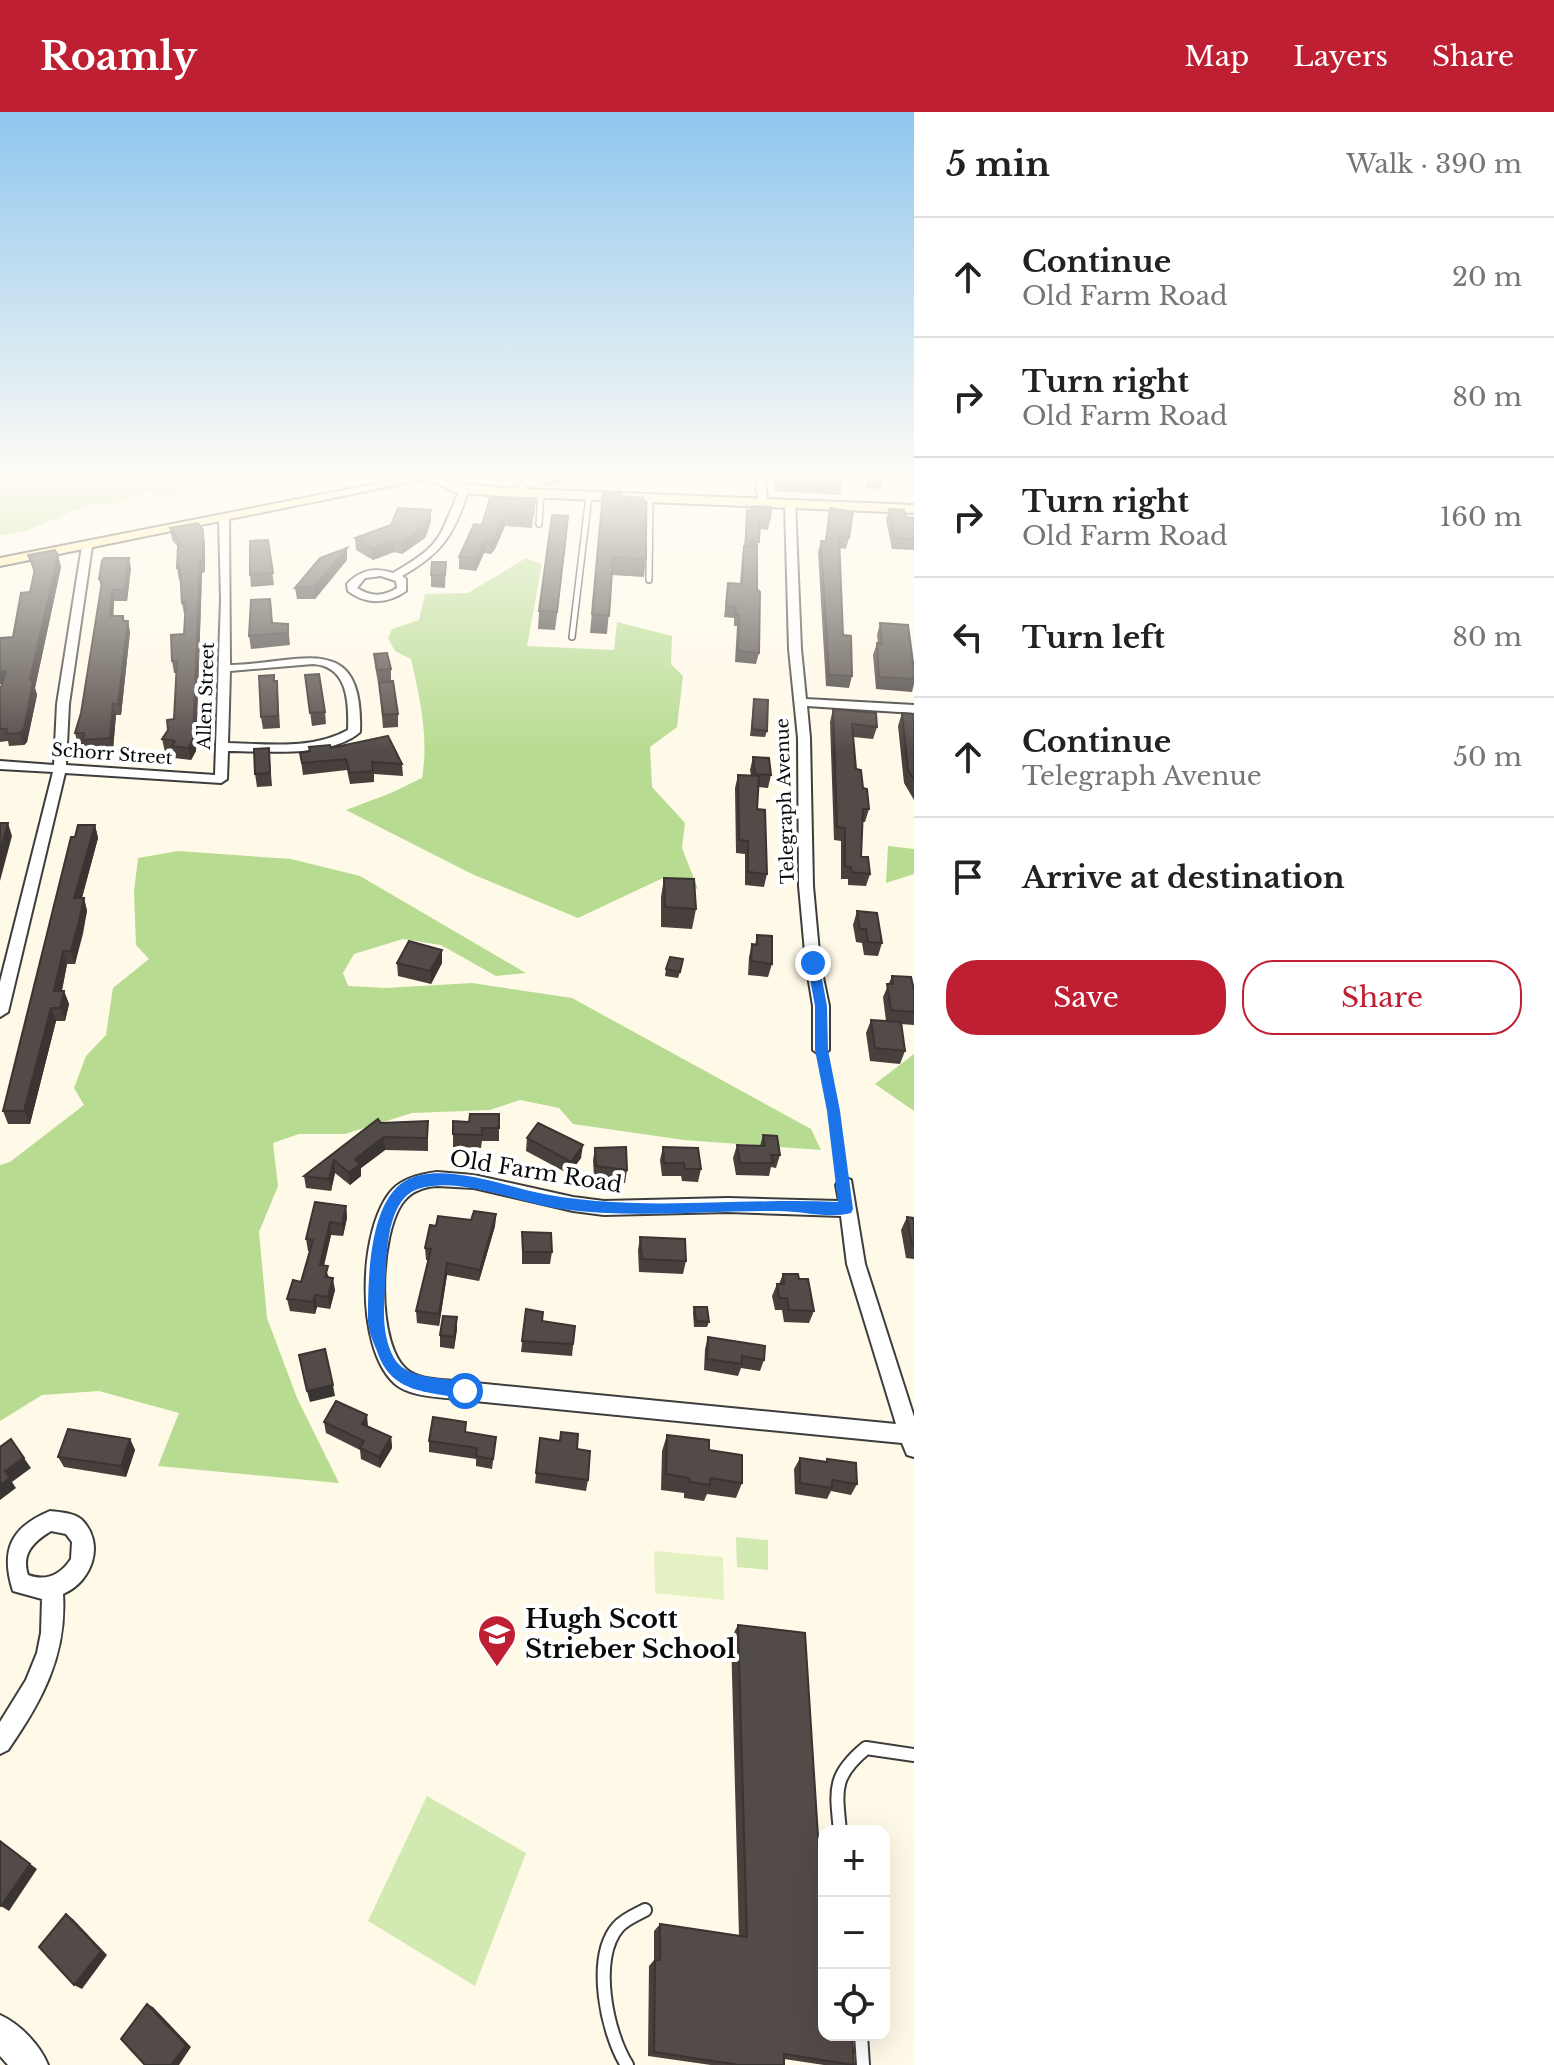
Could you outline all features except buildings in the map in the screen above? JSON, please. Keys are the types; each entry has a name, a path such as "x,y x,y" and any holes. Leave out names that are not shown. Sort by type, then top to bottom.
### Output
{"street":[{"path":"0,1012 60,768 63,704 83,570"},
{"name":"Allen Street","path":"221,779 224,570"},
{"path":"395,576 405,570"},
{"name":"Telegraph Avenue","path":"793,570 799,702 804,738 806,886 813,963 821,1006 821,1050"},
{"path":"223,747 277,747 345,739 354,732 356,715 348,678 342,668 332,663 310,661 225,668"},
{"path":"799,702 914,709"},
{"name":"Schorr Street","path":"0,765 221,779"},
{"name":"Old Farm Road","path":"846,1209 778,1205 624,1210 558,1203 465,1182 438,1179 411,1184 395,1198 380,1241 376,1326 388,1361 403,1379 425,1384 481,1393 911,1441"},
{"path":"845,1185 856,1264 911,1441"},
{"path":"0,1742 42,1678 52,1648 52,1589"},
{"path":"0,2032 31,2065"}],"lane":[{"path":"572,637 580,570"},
{"path":"649,570 649,580"},
{"path":"840,1825 836,1783 844,1765 866,1748 914,1755"},
{"path":"627,2065 610,2031 606,1999 607,1955 618,1928 645,1910"},
{"path":"861,2041 863,2065"}],"path":[{"path":"821,1050 845,1185"}],"green space":[{"path":"506,570 541,570 527,646 614,650 617,622 672,636 671,664 683,676 677,727 650,747 652,787 685,823 682,848 698,889 663,878 578,918 472,874 346,810 422,778 424,733 411,659 395,651 388,638 392,629 419,620 425,594 468,593"},
{"path":"888,846 914,849 914,874 886,883"},
{"path":"178,851 291,859 360,876 526,973 496,976 441,945 403,939 354,954 343,973 348,986 386,988 472,983 572,998 811,1129 821,1150 684,1140 573,1124 559,1108 520,1100 490,1110 412,1113 345,1134 299,1134 273,1143 278,1186 259,1232 267,1318 297,1398 339,1483 158,1466 179,1413 99,1391 42,1395 0,1421 0,1165 10,1162 84,1105 74,1088 86,1056 106,1035 113,988 149,959 136,945 134,892 138,858"},
{"path":"914,1054 914,1111 875,1084"},
{"path":"736,1537 768,1540 768,1570 737,1567"},
{"path":"654,1551 723,1557 724,1600 655,1593"},
{"path":"427,1796 526,1853 475,1986 368,1921"}],"place":[{"name":"Hugh Scott Strieber School","path":"497,1668"}],"route":[{"path":"465,1391 403,1379 388,1361 376,1326 380,1241 395,1198 411,1184 438,1179 465,1182 558,1203 624,1210 778,1205 846,1209 834,1111 821,1050 821,1006 813,963"}]}
